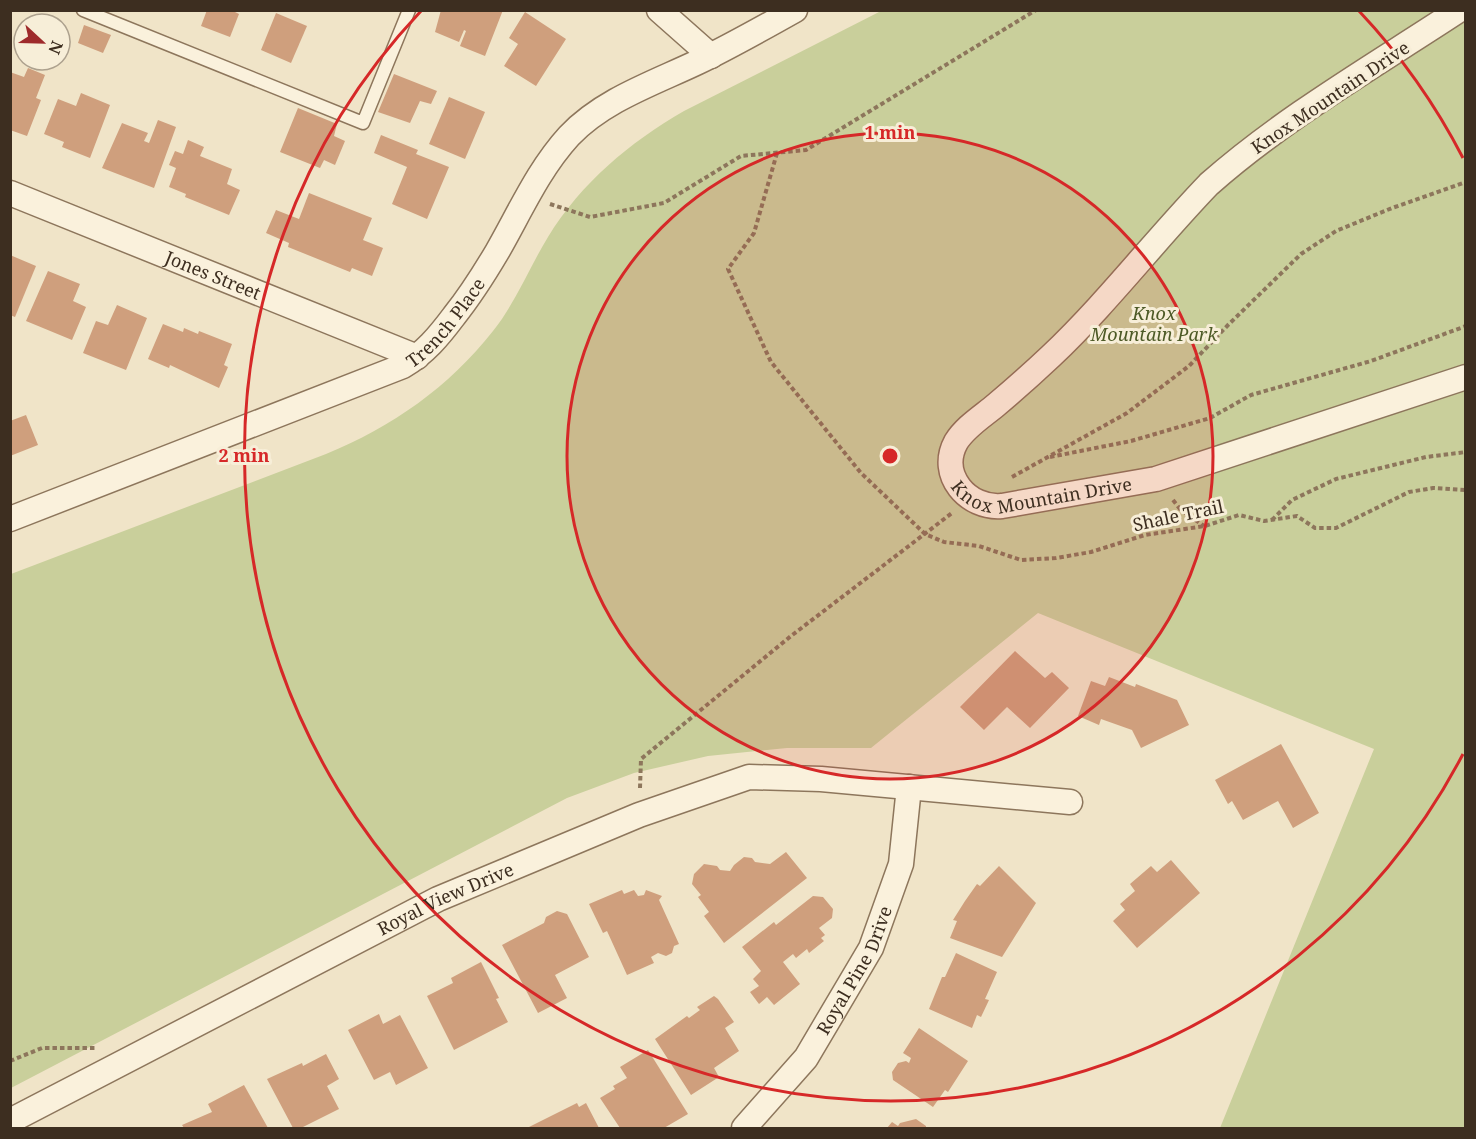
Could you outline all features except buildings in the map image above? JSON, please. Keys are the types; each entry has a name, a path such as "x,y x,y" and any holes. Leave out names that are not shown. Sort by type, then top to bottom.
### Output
{"street":[{"path":"659,10 711,56"},
{"name":"Trench Place","path":"10,519 403,366 417,357 440,335 468,298 497,252 537,178 568,137 589,118 619,100 711,56 795,10"},
{"name":"Knox Mountain Drive","path":"1459,10 1310,107 1236,160 1209,184 1053,354 960,436 953,449 952,470 960,490 982,505 995,506 1156,478 1466,377"},
{"name":"Jones Street","path":"10,193 417,357"},
{"name":"Royal View Drive","path":"10,1121 438,899 639,815 749,777 822,778 1070,802"},
{"name":"Royal Pine Drive","path":"744,1128 806,1058 871,948 901,864 909,787"}],"lane":[{"path":"83,10 363,123 409,10"}],"path":[{"path":"527,197 590,217 663,203 741,156 806,150 1036,10"},
{"path":"777,153 754,233 728,269 771,362 861,473 925,534"},
{"path":"1009,478 1127,413 1189,366 1301,254 1336,231 1392,207 1466,182"},
{"path":"1047,457 1131,441 1210,418 1251,395 1371,361 1466,326"},
{"path":"1272,520 1292,500 1336,479 1426,457 1466,452"},
{"path":"1156,478 1179,509 1205,526"},
{"name":"Shale Trail","path":"925,534 944,542 979,546 1021,560 1091,552 1145,535 1205,526 1239,515 1264,521 1297,516 1315,528 1336,528 1409,492 1433,488 1466,490"},
{"path":"639,815 641,759 791,636 971,499"},
{"path":"10,1061 42,1048 97,1048"}],"green space":[{"name":"Knox Mountain Park","path":"881,11 1465,11 1465,1128 1220,1128 1374,749 1038,613 871,748 787,748 708,756 634,773 567,798 11,1088 11,574 326,454 396,418 458,370 493,331 509,308 561,217 591,181 608,165 644,136 684,111"}]}
